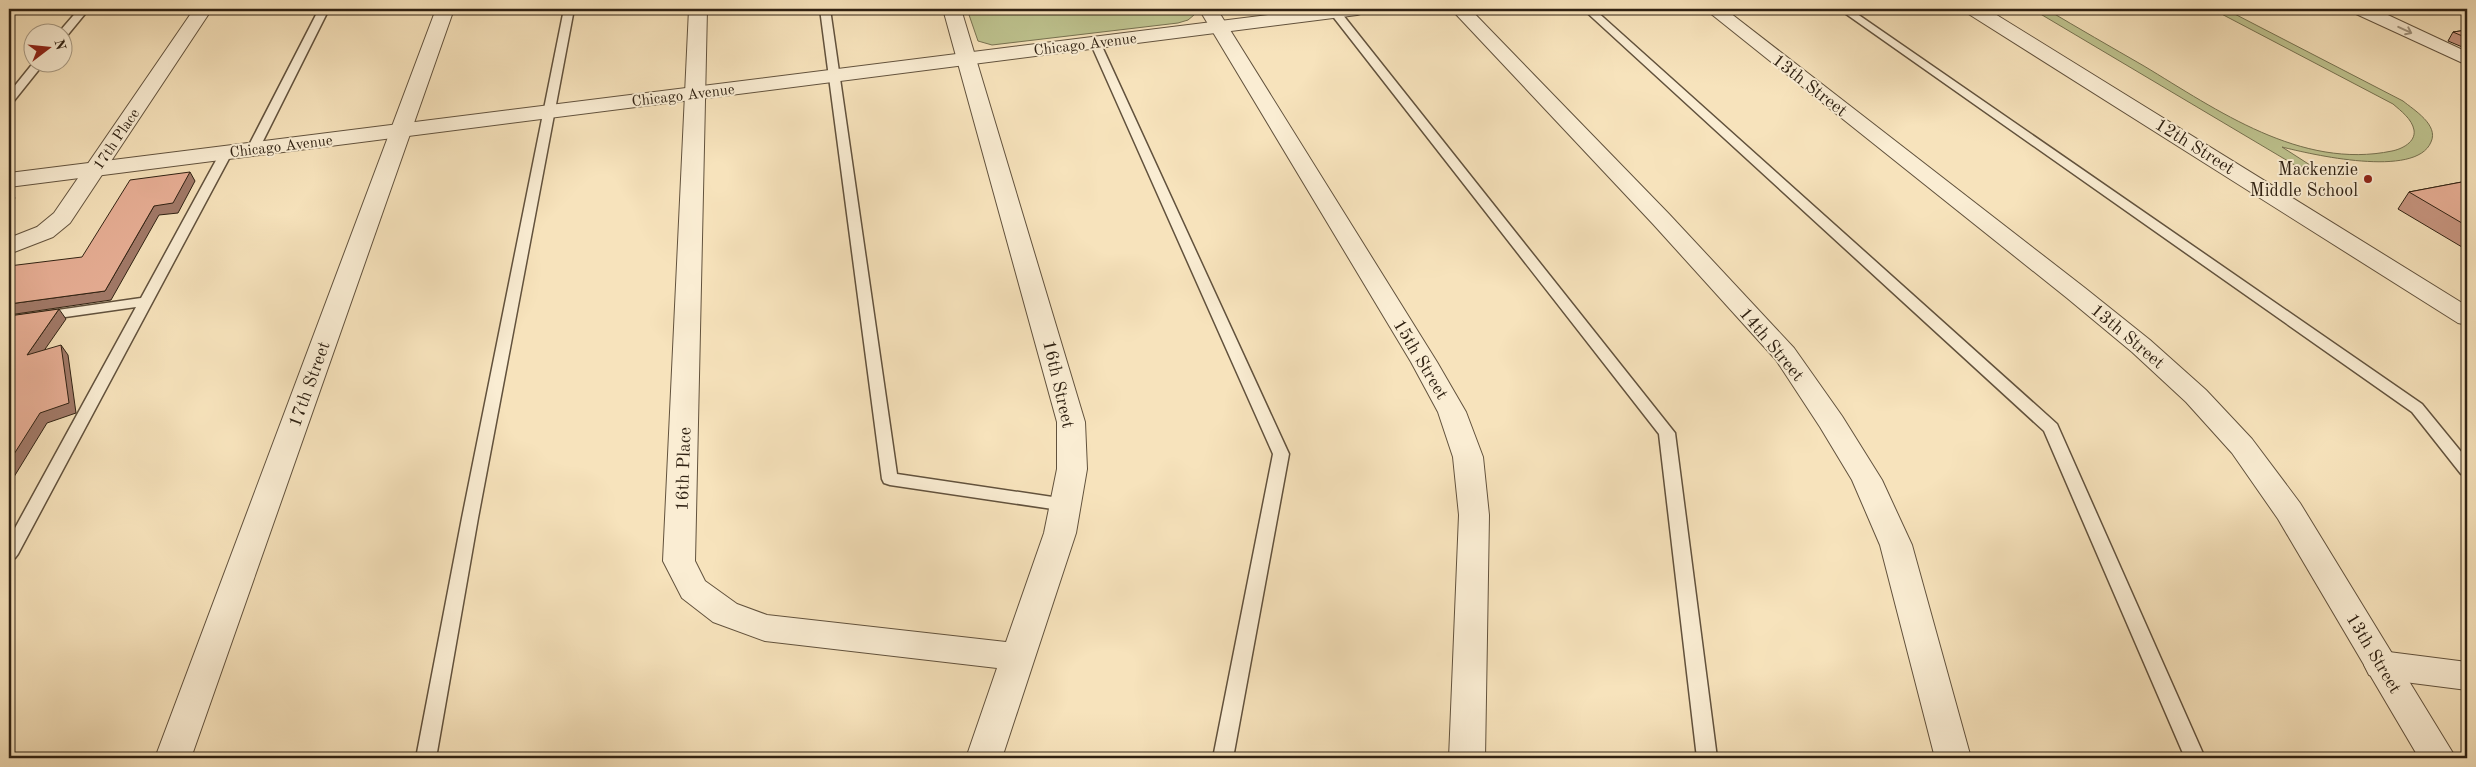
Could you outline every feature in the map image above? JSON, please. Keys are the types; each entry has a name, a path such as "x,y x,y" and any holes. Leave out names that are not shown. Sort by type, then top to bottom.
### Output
{"street":[{"name":"17th Place","path":"9,247 45,232 62,218 203,9"},
{"name":"17th Street","path":"173,758 445,9"},
{"name":"16th Place","path":"698,9 679,561 693,589 725,613 765,628 1018,657"},
{"name":"16th Street","path":"952,9 1052,350 1071,422 1072,469 1060,533 984,758"},
{"name":"Chicago Avenue","path":"9,180 1095,42 1212,18 1335,12 1358,9"},
{"name":"14th Street","path":"1460,9 1662,219 1785,354 1832,423 1867,480 1896,545 1953,758"},
{"name":"13th Street","path":"1714,9 2076,292 2141,346 2196,396 2242,446 2289,511 2438,758"},
{"name":"12th Street","path":"1974,9 2467,317"},
{"path":"2361,9 2467,59"},
{"name":"15th Street","path":"1212,18 1424,362 1452,412 1468,457 1474,515 1467,758"},
{"path":"2381,665 2467,676"}],"lane":[{"path":"72,23 84,9"},
{"path":"253,149 324,9"},
{"path":"426,758 470,518 569,9"},
{"path":"824,9 890,479 1066,505"},
{"path":"1588,9 2051,428 2195,758"},
{"path":"1844,9 2417,408 2467,470"},
{"path":"1335,12 1667,433 1707,758"},
{"path":"1095,42 1281,454 1223,758"},
{"path":"9,100 32,72"},
{"path":"9,554 226,153"},
{"path":"9,321 146,301"}],"green space":[{"path":"967,9 1191,9 1194,15 1188,20 1178,23 992,45 978,41"},
{"path":"2032,9 2046,9 2201,101 2261,132 2293,144 2325,152 2358,155 2400,149 2411,141 2414,134 2413,126 2406,116 2393,104 2212,9 2225,9 2403,101 2424,118 2432,130 2433,136 2431,142 2421,153 2405,159 2385,162 2337,158 2282,147 2310,165 2298,167"}],"building":[{"path":"2467,30 2467,38 2453,32"},
{"path":"190,172 173,203 154,206 105,291 9,304 9,266 82,257 130,180"},
{"path":"2467,181 2467,226 2409,192"},
{"path":"59,309 27,355 61,345 69,403 40,413 9,462 9,379 14,378 9,316"}],"place":[{"name":"Mackenzie Middle School","path":"2368,179"}]}
